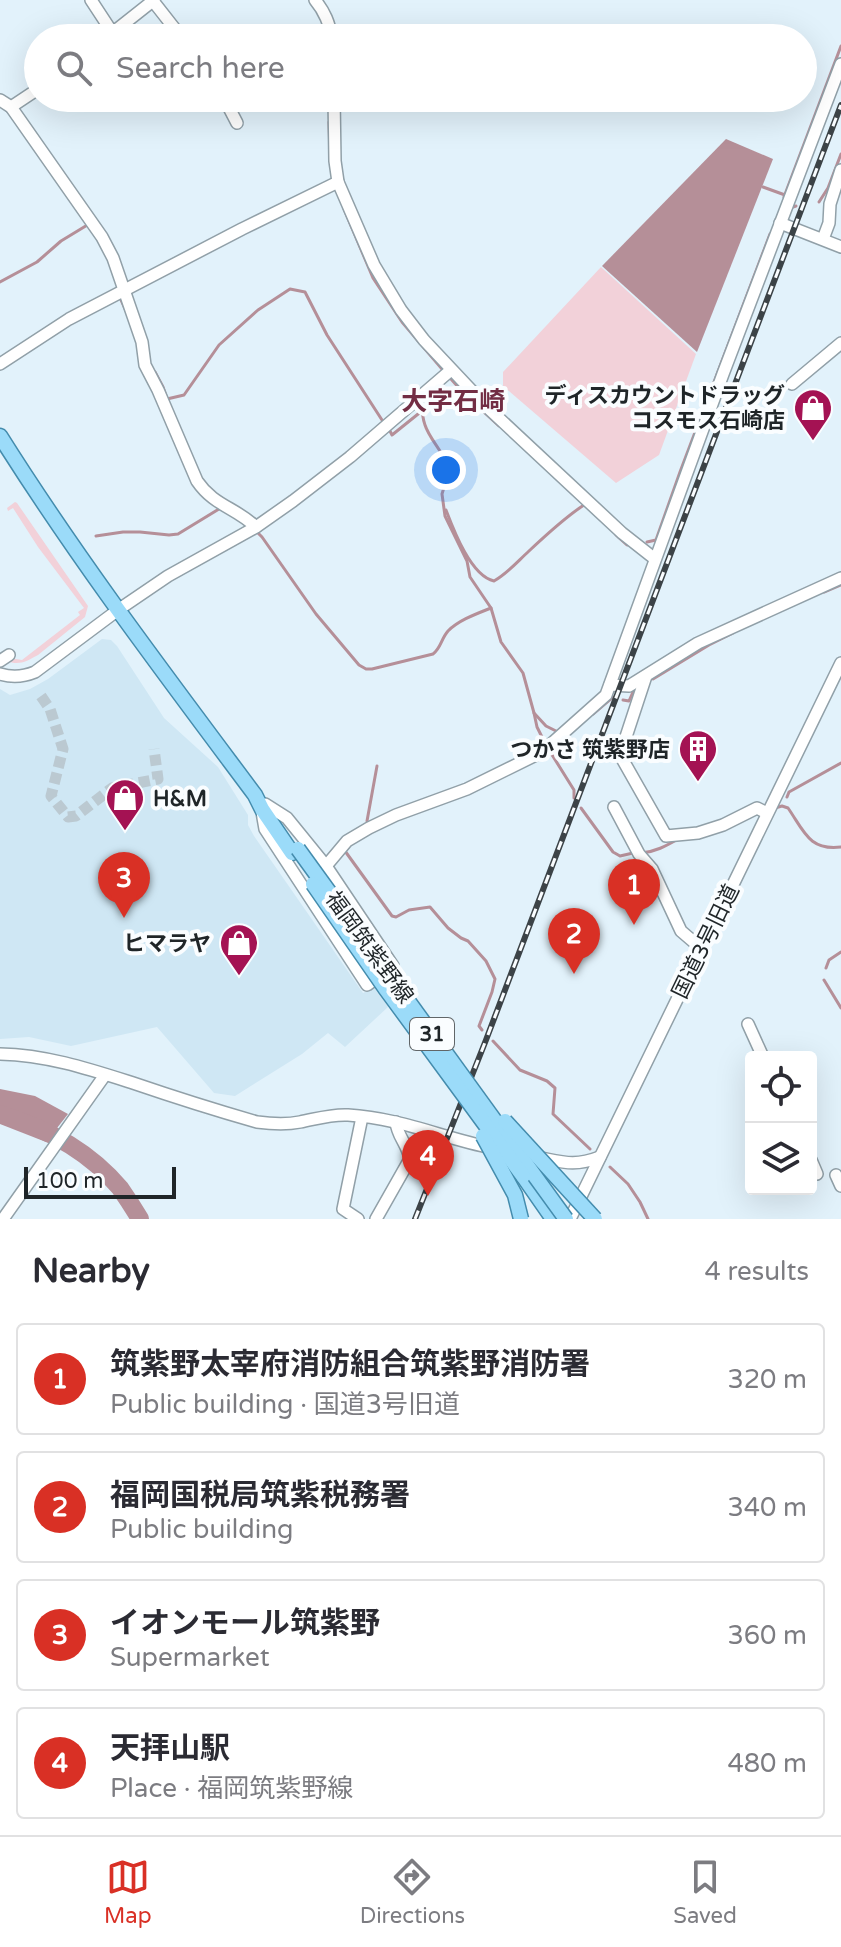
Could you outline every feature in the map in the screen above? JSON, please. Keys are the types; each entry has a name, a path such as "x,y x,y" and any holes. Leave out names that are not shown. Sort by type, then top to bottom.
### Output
{"main road":[{"name":"福岡筑紫野線","path":"0,436 37,495 118,610 568,1219"},
{"name":"福岡筑紫野線","path":"295,851 385,988 553,1219"},
{"path":"437,1042 595,1219"},
{"path":"455,1084 510,1183 521,1219"}],"street":[{"path":"91,0 103,24"},
{"path":"123,24 153,0 171,24"},
{"path":"315,0 329,24"},
{"path":"326,866 347,841 369,828 467,789 542,752 606,695 841,64"},
{"path":"11,107 24,98"},
{"path":"0,100 11,107 102,237 113,258 142,342 145,365 197,481 205,494 256,527"},
{"path":"231,112 237,123"},
{"path":"334,112 338,182 382,282 424,340 488,408 622,533 655,559"},
{"path":"823,239 841,170"},
{"path":"0,364 69,319 338,182"},
{"path":"780,223 841,247"},
{"path":"792,384 841,343"},
{"path":"0,674 10,677 35,672 168,576 256,527 350,457 451,370"},
{"path":"610,685 629,686 698,643 841,578"},
{"name":"国道3号旧道","path":"568,1219 841,663"},
{"path":"646,676 620,755 666,836 698,833 757,808 767,813"},
{"path":"260,802 287,818 326,866 393,966 367,985 265,829 260,802"},
{"path":"614,807 639,854 652,869 681,931 702,949"},
{"path":"748,1024 760,1051"},
{"path":"0,1054 46,1058 257,1122 279,1125 323,1116 346,1115 396,1122 474,1144 572,1164 600,1157"},
{"path":"3,1219 105,1075"},
{"path":"358,1219 343,1209 362,1117"},
{"path":"376,1219 410,1159 396,1122"},
{"path":"581,1197 603,1219"}],"shaded area":[{"path":"726,139 773,159 697,352 602,266"},
{"path":"601,267 696,354 659,455 616,483 503,386 503,372"},
{"path":"15,502 88,606 85,617 38,655 15,663 7,661 10,658 22,660 80,615 78,612 84,608 13,508 8,511 7,508"},
{"path":"102,639 111,640 117,646 164,718 218,767 248,815 248,825 254,836 363,993 376,987 388,1007 345,1047 328,1033 302,1054 235,1096 214,1093 157,1027 71,1046 29,1037 0,1039 0,689 10,695 30,689"},
{"path":"0,1089 35,1096 68,1114 46,1142 0,1124"}],"waterway":[{"path":"817,110 841,46"},
{"path":"784,197 816,112"},
{"path":"329,122 330,154"},
{"path":"819,202 841,154"},
{"path":"763,187 785,195"},
{"path":"344,209 373,278 402,322 442,369"},
{"path":"0,282 37,262 61,241 90,226"},
{"path":"647,542 656,540 770,234"},
{"path":"155,372 167,399 184,395 219,345 258,310 290,289 305,292 327,335 382,420"},
{"path":"121,300 126,311"},
{"path":"451,379 459,388"},
{"path":"390,431 392,435 433,402 460,390 499,426"},
{"path":"422,411 428,432 449,469 448,485 445,484 442,494 445,516 467,561 470,577 491,608 501,642 523,673 534,713 546,726 558,732"},
{"path":"446,510 471,562 478,571 494,581 584,505"},
{"path":"96,536 123,532 178,534 219,509"},
{"path":"256,531 316,614 359,665 366,669 433,654 452,627 491,608"},
{"path":"616,535 627,545"},
{"path":"824,592 841,585"},
{"path":"653,679 733,633"},
{"path":"623,700 629,701 633,692"},
{"path":"593,714 613,697"},
{"path":"534,713 545,743"},
{"path":"549,750 574,790 574,798"},
{"path":"787,797 789,792 841,763"},
{"path":"367,821 377,766"},
{"path":"581,808 613,852 620,856 633,853"},
{"path":"775,808 788,808 803,832 814,842 821,846 841,847"},
{"path":"641,853 656,850 678,839"},
{"path":"348,848 345,851 392,916 430,907 448,928 468,941 486,961 495,979 479,1026 482,1030"},
{"path":"826,968 829,960 841,952"},
{"path":"824,980 841,1008"},
{"path":"493,1041 520,1070 547,1081 555,1088 553,1114 590,1149"},
{"path":"0,1114 34,1126 81,1152 120,1188 140,1219"},
{"path":"610,1167 628,1184 648,1219"}],"tunnel":[{"path":"41,696 50,709 63,749 51,796 68,817 76,816 112,788 158,779 154,749"}],"railway":[{"path":"415,1219 841,105"}],"place":[{"name":"ディスカウントドラッグ コスモス石崎店","path":"813,442"},
{"name":"つかさ 筑紫野店","path":"698,783"},
{"name":"H&M","path":"125,832"},
{"name":"イオンモール筑紫野","path":"124,918"},
{"name":"筑紫野太宰府消防組合筑紫野消防署","path":"634,925"},
{"name":"福岡国税局筑紫税務署","path":"574,974"},
{"name":"ヒマラヤ","path":"239,977"},
{"name":"天拝山駅","path":"428,1196"}],"district":[{"name":"大字石崎","path":"453,401"}]}
